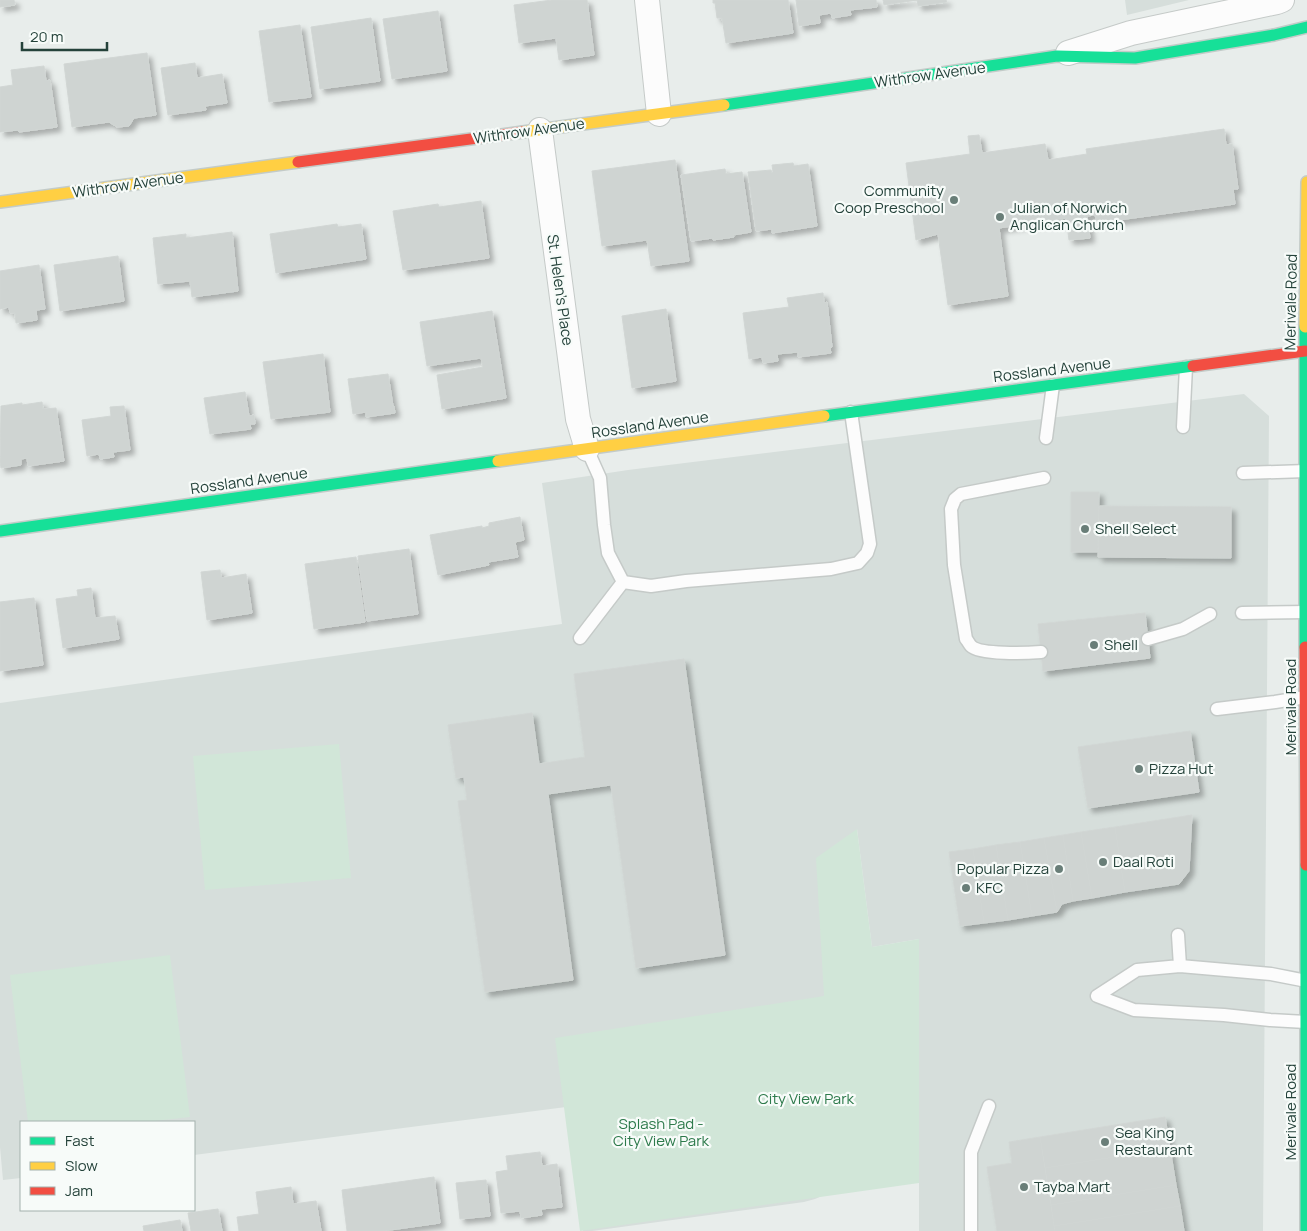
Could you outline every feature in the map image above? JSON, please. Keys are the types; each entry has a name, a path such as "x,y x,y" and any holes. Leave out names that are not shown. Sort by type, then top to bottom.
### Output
{"street":[{"path":"648,0 659,114"},
{"name":"Withrow Avenue","path":"0,202 659,114 1057,56 1131,33 1282,0"},
{"name":"Withrow Avenue","path":"1057,56 1135,58 1274,35 1307,27"},
{"name":"St. Helen's Place","path":"540,130 578,419 587,449"},
{"name":"Merivale Road","path":"1306,1231 1305,351 1307,182"},
{"name":"Rossland Avenue","path":"0,531 851,412 1305,351"}],"lane":[{"path":"1183,427 1186,368"},
{"path":"1046,438 1053,385"},
{"path":"623,582 650,586 686,581 831,569 858,563 867,553 870,544 851,412"},
{"path":"587,449 600,478 608,553 623,582"},
{"path":"1243,473 1306,471"},
{"path":"1041,652 980,651 971,646 966,639 954,565 951,509 955,500 961,494 1044,478"},
{"path":"580,638 623,582"},
{"path":"1242,613 1306,612"},
{"path":"1148,639 1183,629 1210,614"},
{"path":"1217,709 1306,697"},
{"path":"1178,935 1180,966"},
{"path":"1307,981 1271,974 1180,966 1137,970 1097,996 1134,1010 1307,1022"},
{"path":"971,1231 971,1152 989,1106"}],"shaded area":[{"path":"1125,0 1189,0 1127,15"},
{"path":"1244,394 1269,416 1263,1231 919,1231 919,939 872,947 857,829 827,996 824,1195 815,1199 583,1231 566,1107 195,1155 195,1121 20,1121 20,1178 3,1180 0,1147 0,703 562,624 542,483 628,470"}],"green space":[{"path":"339,744 351,878 205,890 193,756"},
{"name":"City View Park","path":"857,829 872,947 919,939 919,1183 580,1231 555,1038 824,996 816,858"},
{"path":"170,955 190,1117 155,1121 28,1121 10,975"}],"building":[{"path":"0,0 14,0 15,5 0,7"},
{"path":"552,0 587,0 594,55 559,60 556,38 519,43 514,5"},
{"path":"713,0 788,0 793,33 726,43 722,18 717,18"},
{"path":"796,0 876,0 877,7 850,10 851,15 832,18 831,13 819,15 820,23 799,26"},
{"path":"883,0 917,0 884,5"},
{"path":"917,0 946,0 947,2 918,6"},
{"path":"438,11 447,71 392,79 383,19"},
{"path":"371,18 380,81 320,89 311,27"},
{"path":"300,25 311,97 269,102 259,31"},
{"path":"147,53 156,115 134,118 129,126 117,127 109,122 72,127 64,64"},
{"path":"195,63 197,78 222,74 227,103 205,106 206,110 168,115 161,68"},
{"path":"44,66 46,81 50,80 57,127 19,132 18,130 0,132 0,87 13,85 11,70"},
{"name":"Julian of Norwich Anglican Church","path":"1224,129 1226,145 1232,144 1238,189 1233,189 1235,204 1097,223 1095,215 1087,216 1090,238 1069,240 1066,218 999,228 1008,296 948,305 938,234 916,240 906,163 970,154 968,136 979,135 982,153 1045,144 1048,160 1087,154 1086,149"},
{"path":"675,160 689,261 651,266 647,240 602,246 592,171"},
{"path":"793,163 794,166 808,164 817,226 772,233 772,229 756,231 748,172 771,170 772,173 772,165"},
{"path":"725,169 726,174 742,172 751,232 733,235 734,237 691,241 681,175"},
{"path":"481,201 489,258 403,270 393,211 438,204 439,207"},
{"path":"337,224 338,227 361,224 366,259 276,273 270,234"},
{"path":"232,232 238,291 192,297 190,281 158,284 153,238 186,234 186,238"},
{"path":"118,256 124,301 60,311 54,265"},
{"path":"39,265 45,309 36,310 37,320 16,323 15,313 10,313 9,307 0,309 0,271"},
{"path":"823,293 824,303 827,302 831,353 798,357 798,352 777,354 778,361 763,363 762,357 749,359 743,313 789,307 787,298"},
{"path":"666,309 676,381 632,388 622,316"},
{"path":"492,311 506,398 442,409 437,375 483,367 481,358 427,366 420,322"},
{"path":"323,354 330,412 271,419 263,362"},
{"path":"388,374 395,413 366,417 366,412 353,414 348,379"},
{"path":"245,392 249,416 254,415 255,424 250,424 251,429 210,434 204,398"},
{"path":"42,402 43,409 56,408 64,461 28,466 27,458 21,459 21,465 1,468 1,406"},
{"path":"124,406 130,450 113,452 114,457 100,459 99,454 87,456 82,420 111,416 110,407"},
{"name":"Shell Select","path":"1071,492 1099,492 1098,552 1071,552"},
{"path":"1099,506 1231,507 1231,558 1098,557"},
{"path":"520,517 524,540 515,542 518,557 488,562 489,565 438,575 430,535 482,526 482,528 489,526 489,523"},
{"path":"409,549 418,614 367,621 358,556"},
{"path":"356,557 365,622 314,629 305,564"},
{"path":"220,570 221,578 246,574 252,613 207,620 201,572"},
{"path":"91,588 95,618 115,616 119,639 63,648 56,599 78,596 77,590"},
{"path":"34,598 43,665 0,671 0,602"},
{"name":"Shell","path":"1145,613 1150,658 1043,671 1038,624"},
{"path":"684,659 725,955 636,968 611,785 548,794 573,980 485,992 458,801 467,800 464,777 456,778 448,725 532,713 539,764 585,757 574,674"},
{"name":"Pizza Hut","path":"1190,731 1199,792 1088,808 1078,747"},
{"path":"1192,815 1189,871 1179,884 1125,892 1115,827"},
{"name":"Daal Roti","path":"1115,827 1125,892 1092,898 1081,832"},
{"path":"1081,832 1092,898 1073,901 1063,835"},
{"name":"Popular Pizza","path":"1063,835 1073,901 1062,904 1057,912 1044,838"},
{"path":"1044,838 1057,912 1032,916 1020,842"},
{"path":"1020,842 1032,916 1008,920 996,845"},
{"path":"996,845 1008,920 984,923 973,849"},
{"name":"KFC","path":"973,849 984,923 960,926 949,852"},
{"name":"Sea King Restaurant","path":"1165,1117 1170,1148 1045,1168 1040,1137"},
{"path":"1040,1137 1055,1231 997,1231 987,1167 1012,1163 1009,1142"},
{"path":"1170,1148 1176,1185 1051,1205 1045,1168"},
{"path":"540,1152 542,1166 557,1164 562,1207 541,1209 542,1215 521,1218 520,1211 501,1213 496,1172 508,1170 506,1156"},
{"path":"434,1177 440,1223 383,1231 347,1231 342,1190"},
{"path":"486,1180 490,1216 460,1219 456,1183"},
{"path":"1176,1185 1180,1206 1054,1226 1051,1205"},
{"path":"291,1187 293,1204 316,1201 321,1231 239,1231 237,1217 259,1214 256,1192"},
{"path":"1180,1206 1184,1231 1055,1231 1054,1226"},
{"path":"218,1209 222,1231 191,1231 188,1213"},
{"path":"180,1220 182,1231 144,1231 143,1226"}],"traffic: fast":[{"path":"724,105 1057,56 1135,58 1274,35 1307,27"},
{"path":"1305,327 1305,647"},
{"path":"824,416 1193,366"},
{"path":"0,531 498,461"},
{"path":"1306,865 1306,1231"}],"traffic: slow":[{"path":"523,132 724,105"},
{"path":"0,202 298,162"},
{"path":"1305,327 1307,182"},
{"path":"498,461 824,416"}],"traffic: jam":[{"path":"298,162 523,132"},
{"path":"1193,366 1305,351"},
{"path":"1305,647 1306,865"}],"place":[{"name":"Community Coop Preschool","path":"954,200"},
{"name":"Julian of Norwich Anglican Church","path":"1000,217"},
{"name":"Shell Select","path":"1085,529"},
{"name":"Shell","path":"1094,645"},
{"name":"Pizza Hut","path":"1139,769"},
{"name":"Daal Roti","path":"1103,862"},
{"name":"Popular Pizza","path":"1059,869"},
{"name":"KFC","path":"966,888"},
{"name":"Sea King Restaurant","path":"1105,1142"},
{"name":"Tayba Mart","path":"1024,1187"}],"park label":[{"name":"Splash Pad - City View Park","path":"661,1132"}]}
